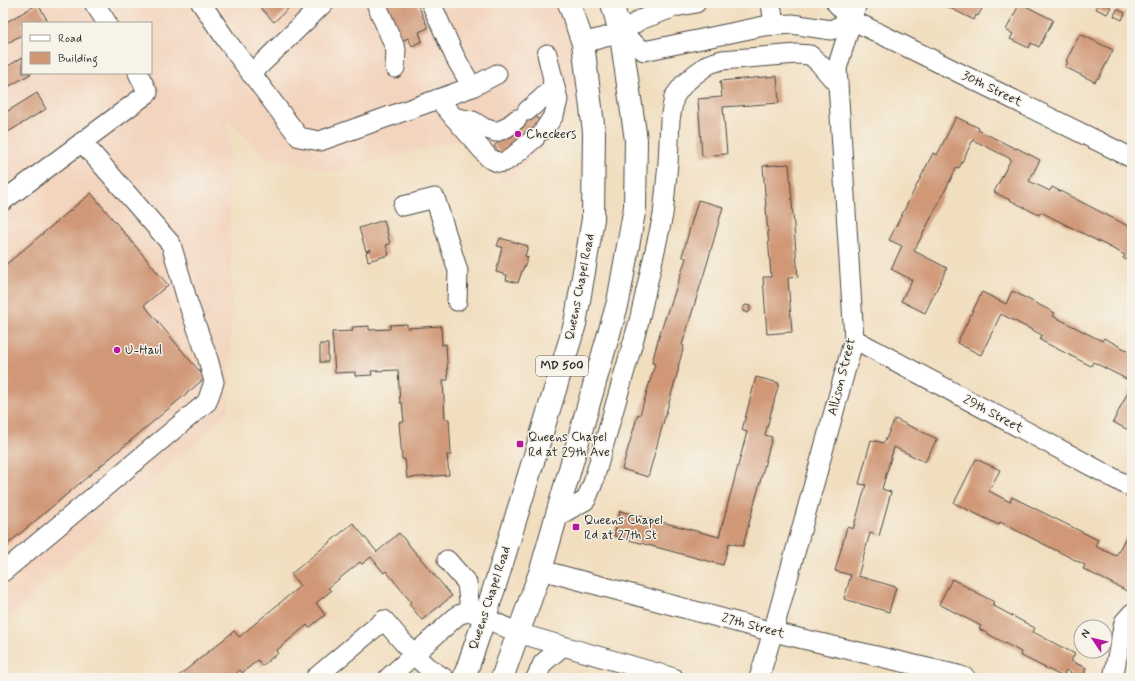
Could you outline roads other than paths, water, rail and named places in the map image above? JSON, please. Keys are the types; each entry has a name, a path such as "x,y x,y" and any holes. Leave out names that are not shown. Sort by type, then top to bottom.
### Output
{"main road":[{"name":"Queens Chapel Road","path":"464,678 477,614 519,509 575,324 593,219 594,132 583,43 569,3"},
{"name":"MD 500","path":"502,678 541,570 618,302 635,207 636,140 620,33 612,3"}],"street":[{"path":"94,3 106,22"},
{"path":"201,3 227,41 298,137 320,141 472,87 496,74"},
{"path":"252,74 324,3"},
{"path":"376,3 396,50 395,68"},
{"path":"431,3 455,57 472,87"},
{"path":"583,43 620,33 640,20 675,7 696,3"},
{"path":"771,3 774,25"},
{"name":"30th Street","path":"836,3 1132,158"},
{"path":"620,33 644,51 764,26 792,24 831,30 854,12"},
{"name":"Allison Street","path":"759,678 854,339 837,68 854,12"},
{"path":"438,99 489,158 496,162 504,162 539,134 554,115 558,100 547,54"},
{"path":"556,517 586,500 593,483 636,328 663,216 670,120 674,97 683,85 710,64 722,60 797,54 810,55 838,85"},
{"path":"3,201 148,93 138,74"},
{"path":"453,117 473,121 484,128 496,132 506,128 542,99 552,88 553,78"},
{"path":"3,572 207,402 214,382 208,359 188,303 171,244 82,142"},
{"path":"402,206 435,198 458,271 457,301"},
{"name":"29th Street","path":"854,339 1132,488"},
{"path":"447,560 467,583 477,614"},
{"name":"27th Street","path":"541,570 773,632 966,678"},
{"path":"1113,678 1124,622 1132,613"},
{"path":"388,678 458,615 477,614 518,633 674,678"},
{"path":"314,678 384,620 414,655 427,667 444,678"},
{"path":"536,678 543,663 563,646"}],"place":[{"name":"Checkers","path":"518,134"},
{"name":"U-Haul","path":"117,350"},
{"name":"Queens Chapel Rd at 29th Ave","path":"520,444"},
{"name":"Queens Chapel Rd at 27th St","path":"576,527"}]}
